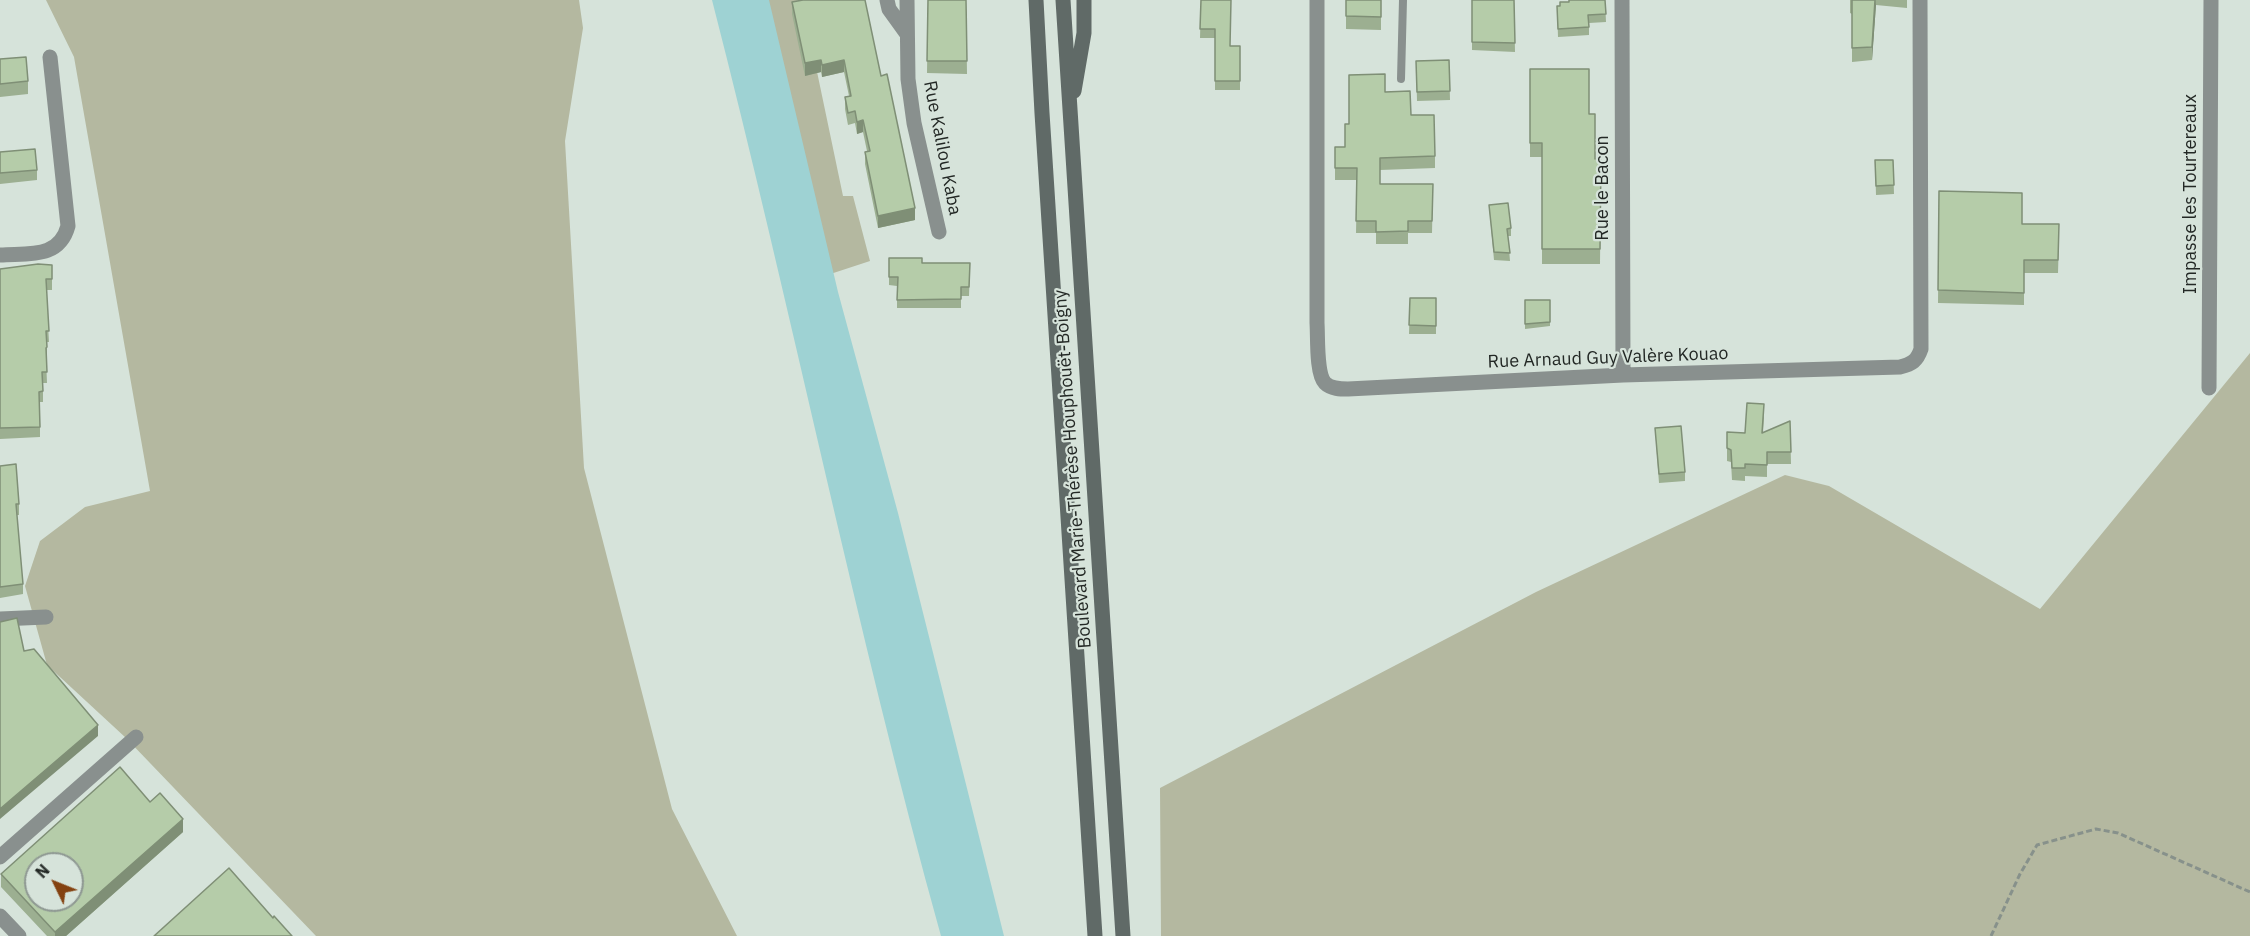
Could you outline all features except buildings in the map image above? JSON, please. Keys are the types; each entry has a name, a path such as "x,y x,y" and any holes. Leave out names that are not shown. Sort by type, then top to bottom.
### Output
{"main road":[{"name":"Boulevard Marie-Thérèse Houphouët-Boigny","path":"1036,0 1042,125 1095,936"},
{"name":"Boulevard Marie-Thérèse Houphouët-Boigny","path":"1062,0 1123,936"},
{"path":"1070,115 1084,33 1084,0"}],"street":[{"path":"887,0 889,9 907,34"},
{"name":"Rue Kalilou Kaba","path":"907,0 908,79 914,123 939,232"},
{"name":"Rue Arnaud Guy Valère Kouao","path":"1317,0 1317,323 1320,373 1326,384 1336,389 1623,375 1900,367 1912,364 1918,358 1921,349 1920,0"},
{"name":"Rue le Bacon","path":"1622,0 1623,375"},
{"name":"Impasse les Tourtereaux","path":"2209,388 2211,0"},
{"path":"0,255 42,252 56,247 65,238 68,226 50,57"},
{"path":"0,619 46,617"},
{"path":"0,857 136,737"},
{"path":"0,916 19,936"}],"lane":[{"path":"1401,79 1403,0"}],"path":[{"path":"1991,936 2020,874 2037,845 2096,829 2118,833 2250,892"}],"green space":[{"path":"46,0 579,0 583,28 565,141 584,468 672,809 737,936 316,936 126,738 47,665 25,586 40,541 85,507 150,491 74,57"},
{"path":"742,0 802,0 843,196 853,196 870,261 806,282"},
{"path":"2250,353 2250,936 1161,936 1160,788 1536,592 1785,475 1829,486 2040,609"}],"water":[{"path":"712,0 769,0 838,292 898,513 1004,936 941,936 880,703"}]}
